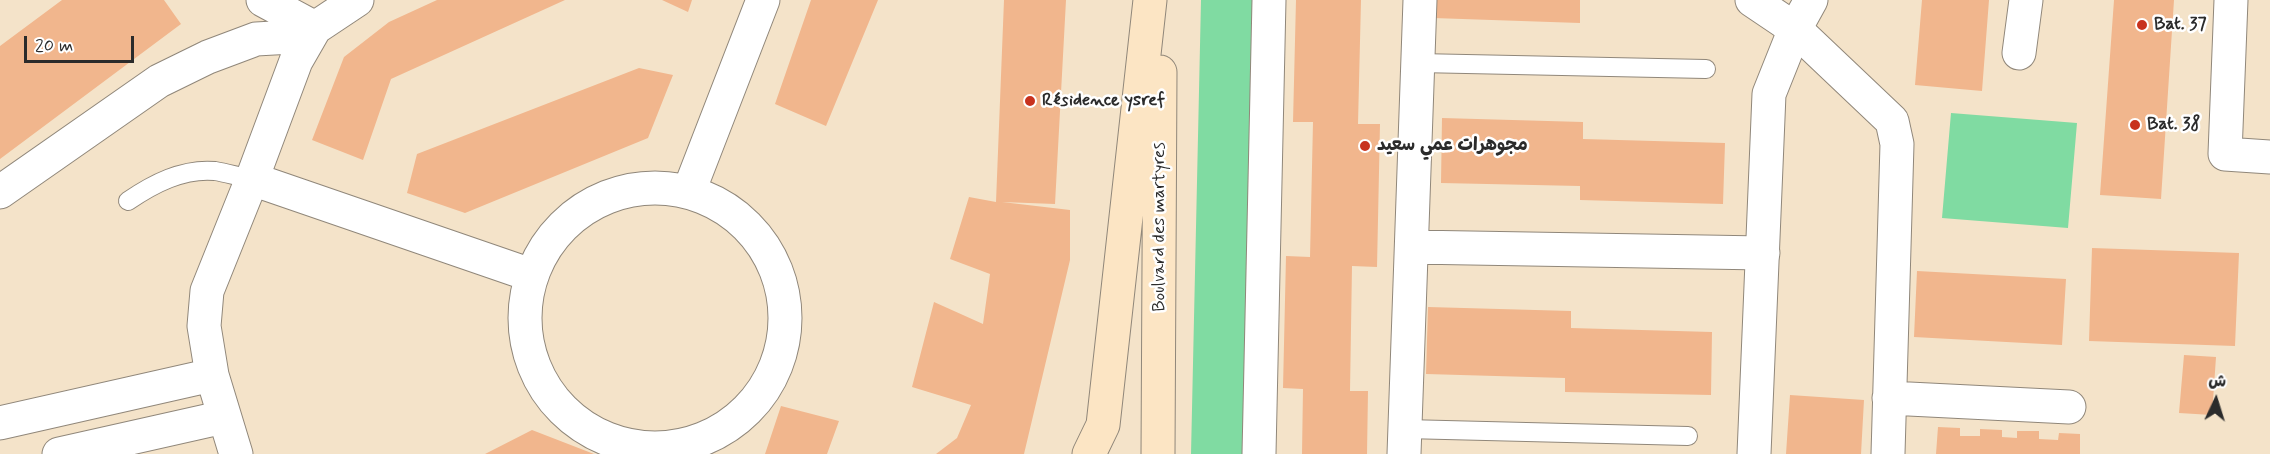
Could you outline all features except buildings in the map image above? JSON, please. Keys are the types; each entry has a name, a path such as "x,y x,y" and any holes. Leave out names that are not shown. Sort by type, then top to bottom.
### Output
{"main road":[{"path":"1089,454 1103,425 1150,0"},
{"name":"Boulvard des martyres","path":"1158,454 1161,0"}],"street":[{"path":"263,0 313,32"},
{"path":"236,454 212,375 204,326 207,291 252,180 296,61 313,32 357,0"},
{"path":"688,191 763,0"},
{"path":"1259,454 1269,0"},
{"path":"1404,441 1420,0"},
{"path":"1752,0 1795,28 1892,121 1897,144 1888,454"},
{"path":"1754,454 1769,94 1795,28 1811,0"},
{"path":"2019,53 2026,0"},
{"path":"2231,0 2225,154 2270,157"},
{"path":"0,192 143,92 208,57 256,39 313,32"},
{"path":"252,180 531,275"},
{"path":"640,188 688,191 731,211 765,245 783,289 785,336 770,381 740,418 702,448 650,448 603,438 562,411 535,370 524,323 531,275 555,232 593,202 640,188"},
{"path":"1412,247 1762,253"},
{"path":"0,423 212,375"},
{"path":"1889,398 2069,407"},
{"path":"59,454 224,417"}],"lane":[{"path":"1418,63 1706,69"},
{"path":"128,201 162,181 198,172 215,171 252,180"},
{"path":"1404,441 1688,436"}],"green space":[{"path":"1201,0 1255,0 1244,454 1191,454"},
{"path":"1951,113 2077,123 2068,228 1942,218"}],"place":[{"name":"Bat. 37","path":"2142,25"},
{"name":"Résidence ysref","path":"1030,101"},
{"name":"Bat. 38","path":"2135,125"},
{"name":"مجوهرات عمي سعيد","path":"1365,146"}]}
